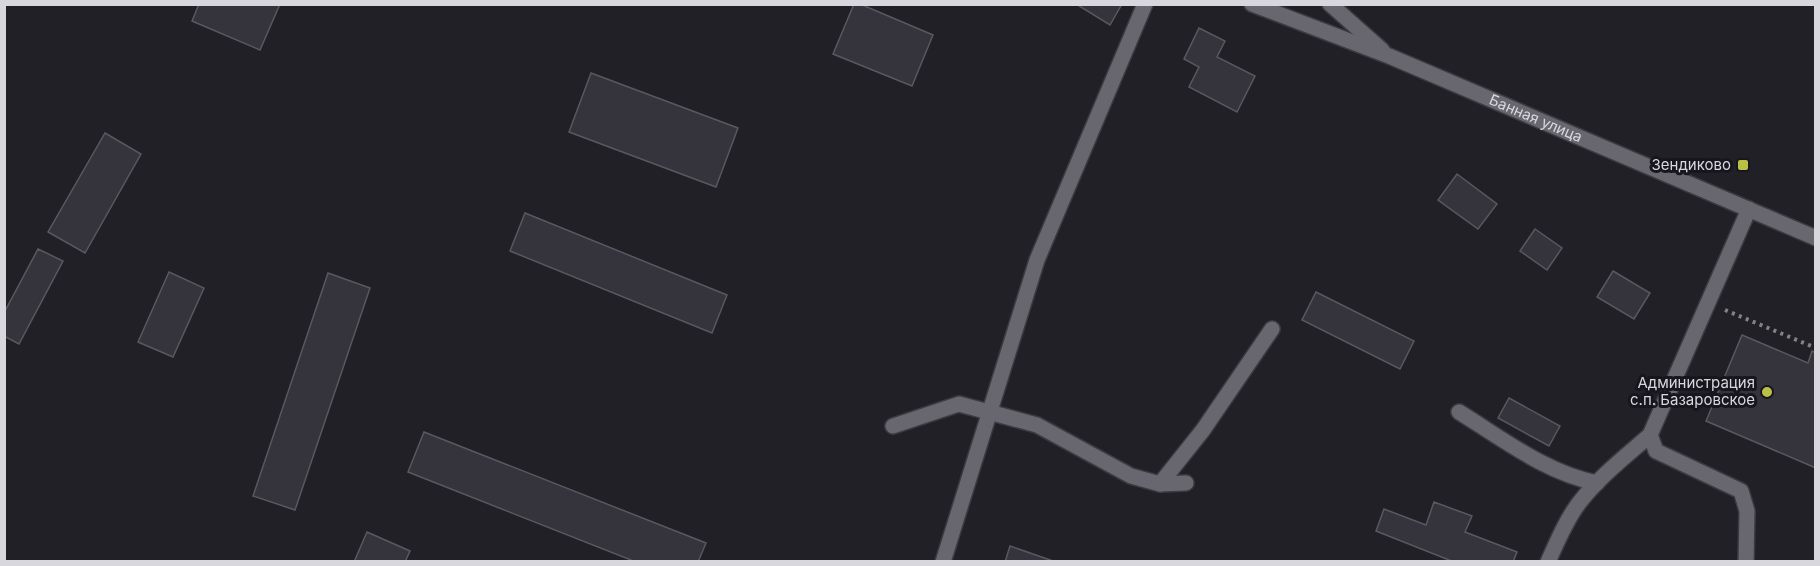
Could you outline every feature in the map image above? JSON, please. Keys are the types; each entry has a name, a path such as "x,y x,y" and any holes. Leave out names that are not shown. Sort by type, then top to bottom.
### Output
{"street":[{"path":"943,561 1038,260 1145,4"},
{"name":"Банная улица","path":"1252,4 1389,56 1815,238"},
{"path":"1330,4 1389,56"},
{"path":"1548,561 1578,504 1597,483 1650,435 1749,209"},
{"path":"1160,484 1203,430 1272,329"},
{"path":"893,426 959,404 1037,425 1131,476 1160,484 1186,483"},
{"path":"1459,412 1546,466 1576,479 1597,483"},
{"path":"1650,435 1656,451 1741,491 1747,511 1746,561"}],"path":[{"path":"1708,303 1815,348"}],"building":[{"path":"199,4 280,4 260,50 192,21"},
{"path":"854,4 860,4 933,35 912,86 833,54"},
{"path":"1076,4 1122,4 1110,25"},
{"path":"1199,28 1225,41 1217,57 1255,76 1237,112 1189,87 1199,67 1184,59"},
{"path":"591,73 738,128 716,187 569,132"},
{"path":"105,133 141,154 85,253 48,232"},
{"path":"1457,174 1497,204 1478,229 1438,200"},
{"path":"525,213 727,295 712,333 510,251"},
{"path":"1535,229 1562,248 1547,270 1520,251"},
{"path":"38,249 63,261 19,344 4,336 4,313"},
{"path":"1613,271 1650,293 1634,319 1597,297"},
{"path":"169,272 204,288 173,357 138,342"},
{"path":"328,273 370,288 295,510 253,496"},
{"path":"1316,292 1414,341 1400,369 1302,320"},
{"name":"Администрация с.п. Базаровское","path":"1742,335 1808,363 1812,351 1816,353 1816,468 1706,421"},
{"path":"1509,398 1560,426 1549,446 1498,418"},
{"path":"424,432 706,543 698,562 636,562 408,472"},
{"path":"1434,502 1472,516 1465,532 1517,552 1513,562 1454,562 1376,531 1384,509 1426,525"},
{"path":"367,532 410,551 405,562 354,562"},
{"path":"1010,546 1056,562 1005,562"}],"place":[{"name":"Зендиково","path":"1743,165"},
{"name":"Администрация с.п. Базаровское","path":"1767,392"}]}
